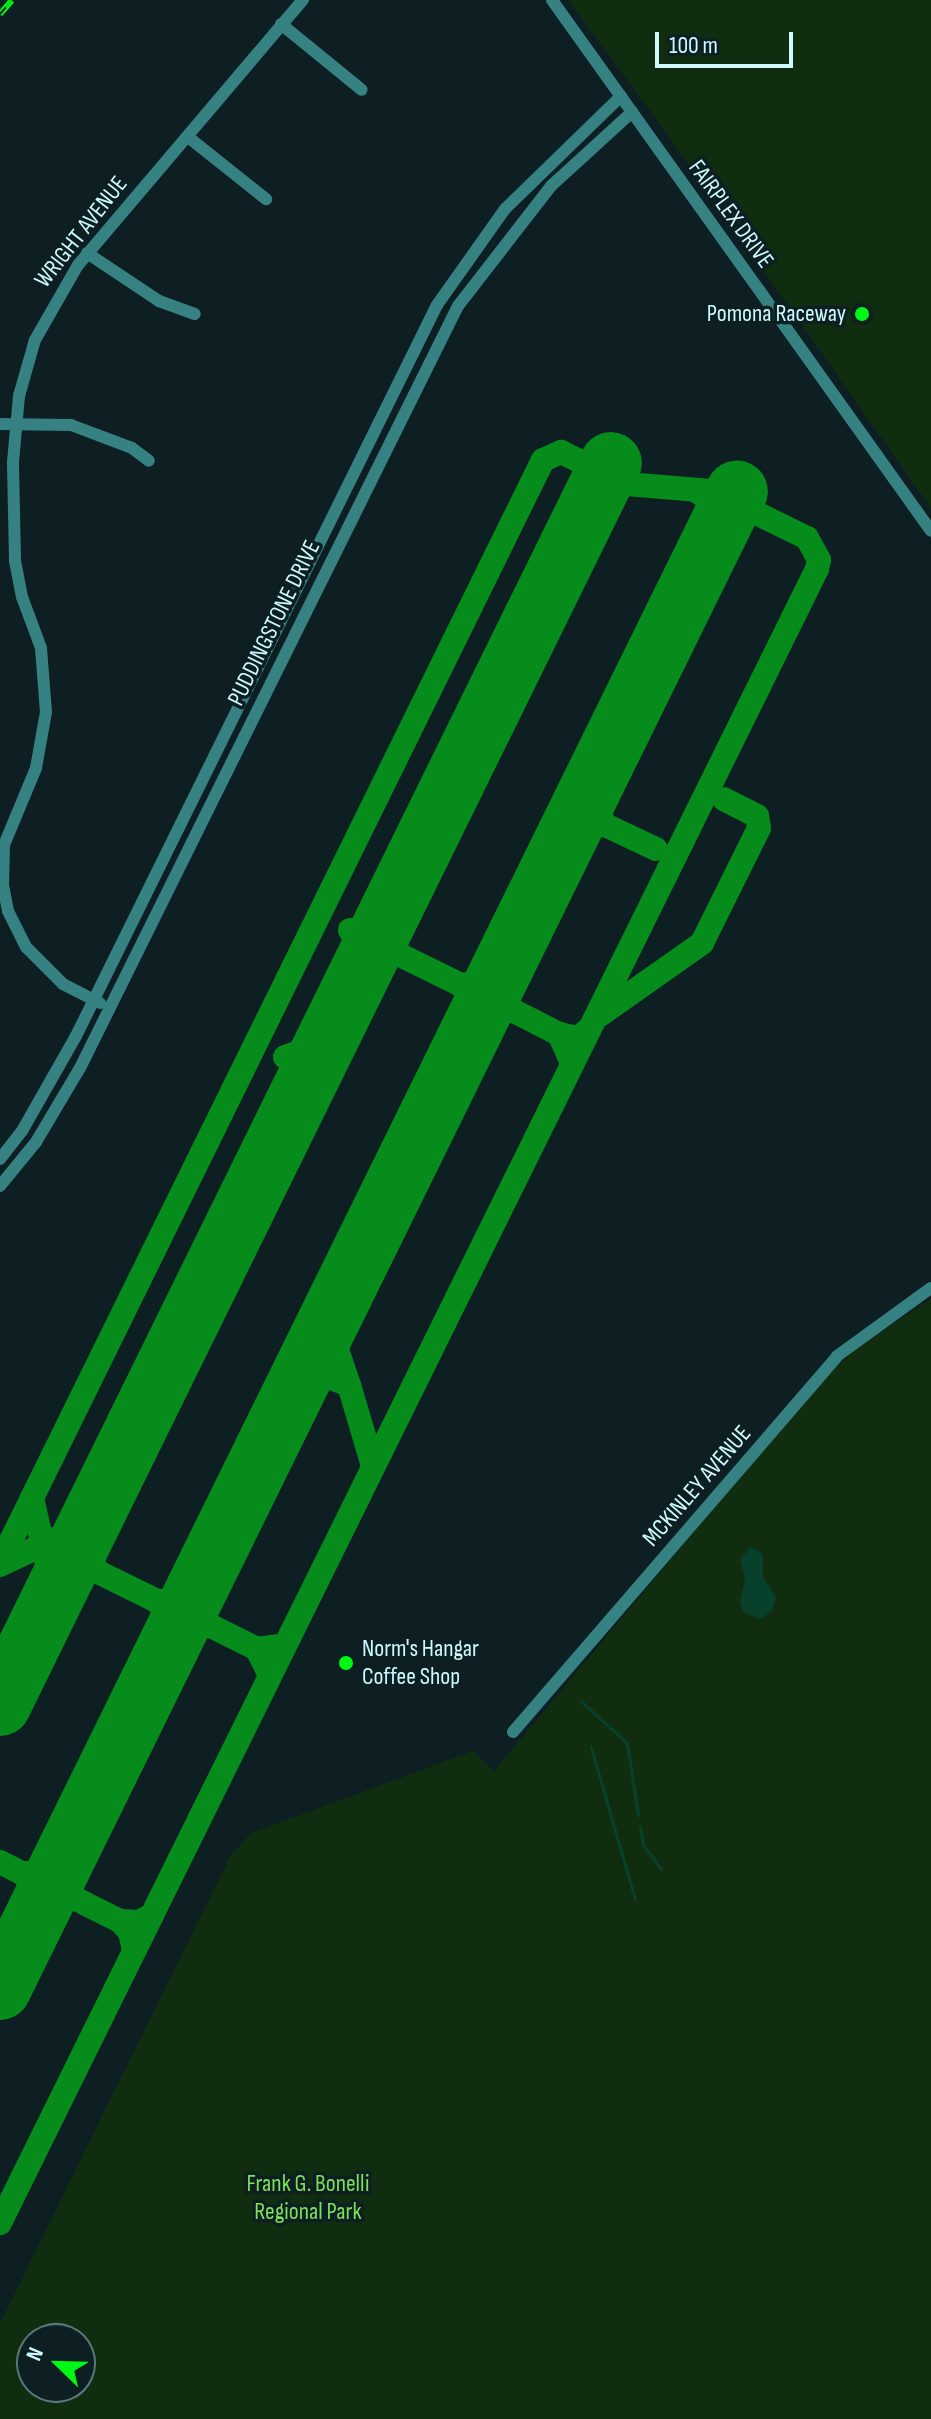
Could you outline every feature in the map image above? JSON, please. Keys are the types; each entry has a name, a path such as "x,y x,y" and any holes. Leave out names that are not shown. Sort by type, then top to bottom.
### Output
{"street":[{"name":"WRIGHT AVENUE","path":"110,1008 63,984 26,947 8,911 3,886 4,845 39,760 46,712 41,648 17,578 14,423 35,340 87,253 303,0"},
{"name":"FAIRPLEX DRIVE","path":"552,0 931,531"},
{"path":"281,24 362,90"},
{"name":"PUDDINGSTONE DRIVE","path":"0,1159 40,1102 94,1001 437,305 505,209 621,96"},
{"name":"PUDDINGSTONE DRIVE","path":"0,1186 36,1142 110,1008 458,306 551,186 632,112"},
{"path":"188,137 266,199"},
{"path":"87,253 159,301 195,314"},
{"path":"0,424 71,425 132,448 149,461"},
{"name":"MCKINLEY AVENUE","path":"513,1732 837,1356 931,1288"}],"green space":[{"name":"Pomona Raceway","path":"568,0 931,0 931,508 655,117"},
{"name":"Frank G. Bonelli Regional Park","path":"931,1299 931,2419 0,2419 0,2323 231,1855 251,1833 473,1751 494,1771 807,1396 856,1348"}],"shaded area":[{"path":"751,1547 763,1554 763,1577 776,1597 772,1611 760,1619 743,1612 740,1601 745,1579 740,1559"}],"waterway":[{"path":"581,1701 627,1743 638,1815"},
{"path":"591,1747 635,1899"},
{"path":"640,1827 643,1845 661,1869"}],"taxiway":[{"path":"0,1563 543,460 561,452 626,484 711,491 807,538 819,560 817,569 0,2223"},
{"path":"695,490 711,501 722,522"},
{"path":"567,837 581,826 605,825 589,792"},
{"path":"600,1015 702,943 759,828 757,816 724,799"},
{"path":"605,825 656,849"},
{"path":"362,969 379,955 400,955 388,936 387,917"},
{"path":"362,969 362,949 350,930 367,930 387,917"},
{"path":"400,955 461,985"},
{"path":"474,1023 492,1012 514,1011 504,1001 498,976"},
{"path":"476,1020 471,997 461,985 496,979"},
{"path":"514,1011 559,1034"},
{"path":"305,1084 304,1067 285,1057 312,1047 333,1027"},
{"path":"572,1063 559,1034 578,1038 589,1029"},
{"path":"295,1388 319,1373 349,1385 331,1332 337,1303"},
{"path":"349,1385 373,1466"},
{"path":"32,1498 54,1595"},
{"path":"57,1589 80,1571 98,1572 84,1547 91,1519"},
{"path":"0,1565 89,1523"},
{"path":"98,1572 157,1601"},
{"path":"169,1646 169,1616 157,1601 181,1601 198,1586"},
{"path":"169,1646 185,1629 211,1626 198,1611 198,1586"},
{"path":"211,1626 257,1649"},
{"path":"270,1675 257,1649 285,1645"},
{"path":"63,1860 65,1883 76,1899 55,1900 39,1910 36,1888 22,1873 46,1873 63,1861"},
{"path":"0,1862 22,1873"},
{"path":"76,1899 120,1921"},
{"path":"134,1950 130,1932 120,1921 139,1922 152,1915"}],"runway":[{"path":"0,1705 611,463"},
{"path":"0,1989 737,491"}],"railway":[{"path":"0,14 12,0"}],"place":[{"name":"Pomona Raceway","path":"862,314"},
{"name":"Norm's Hangar Coffee Shop","path":"346,1663"}]}
